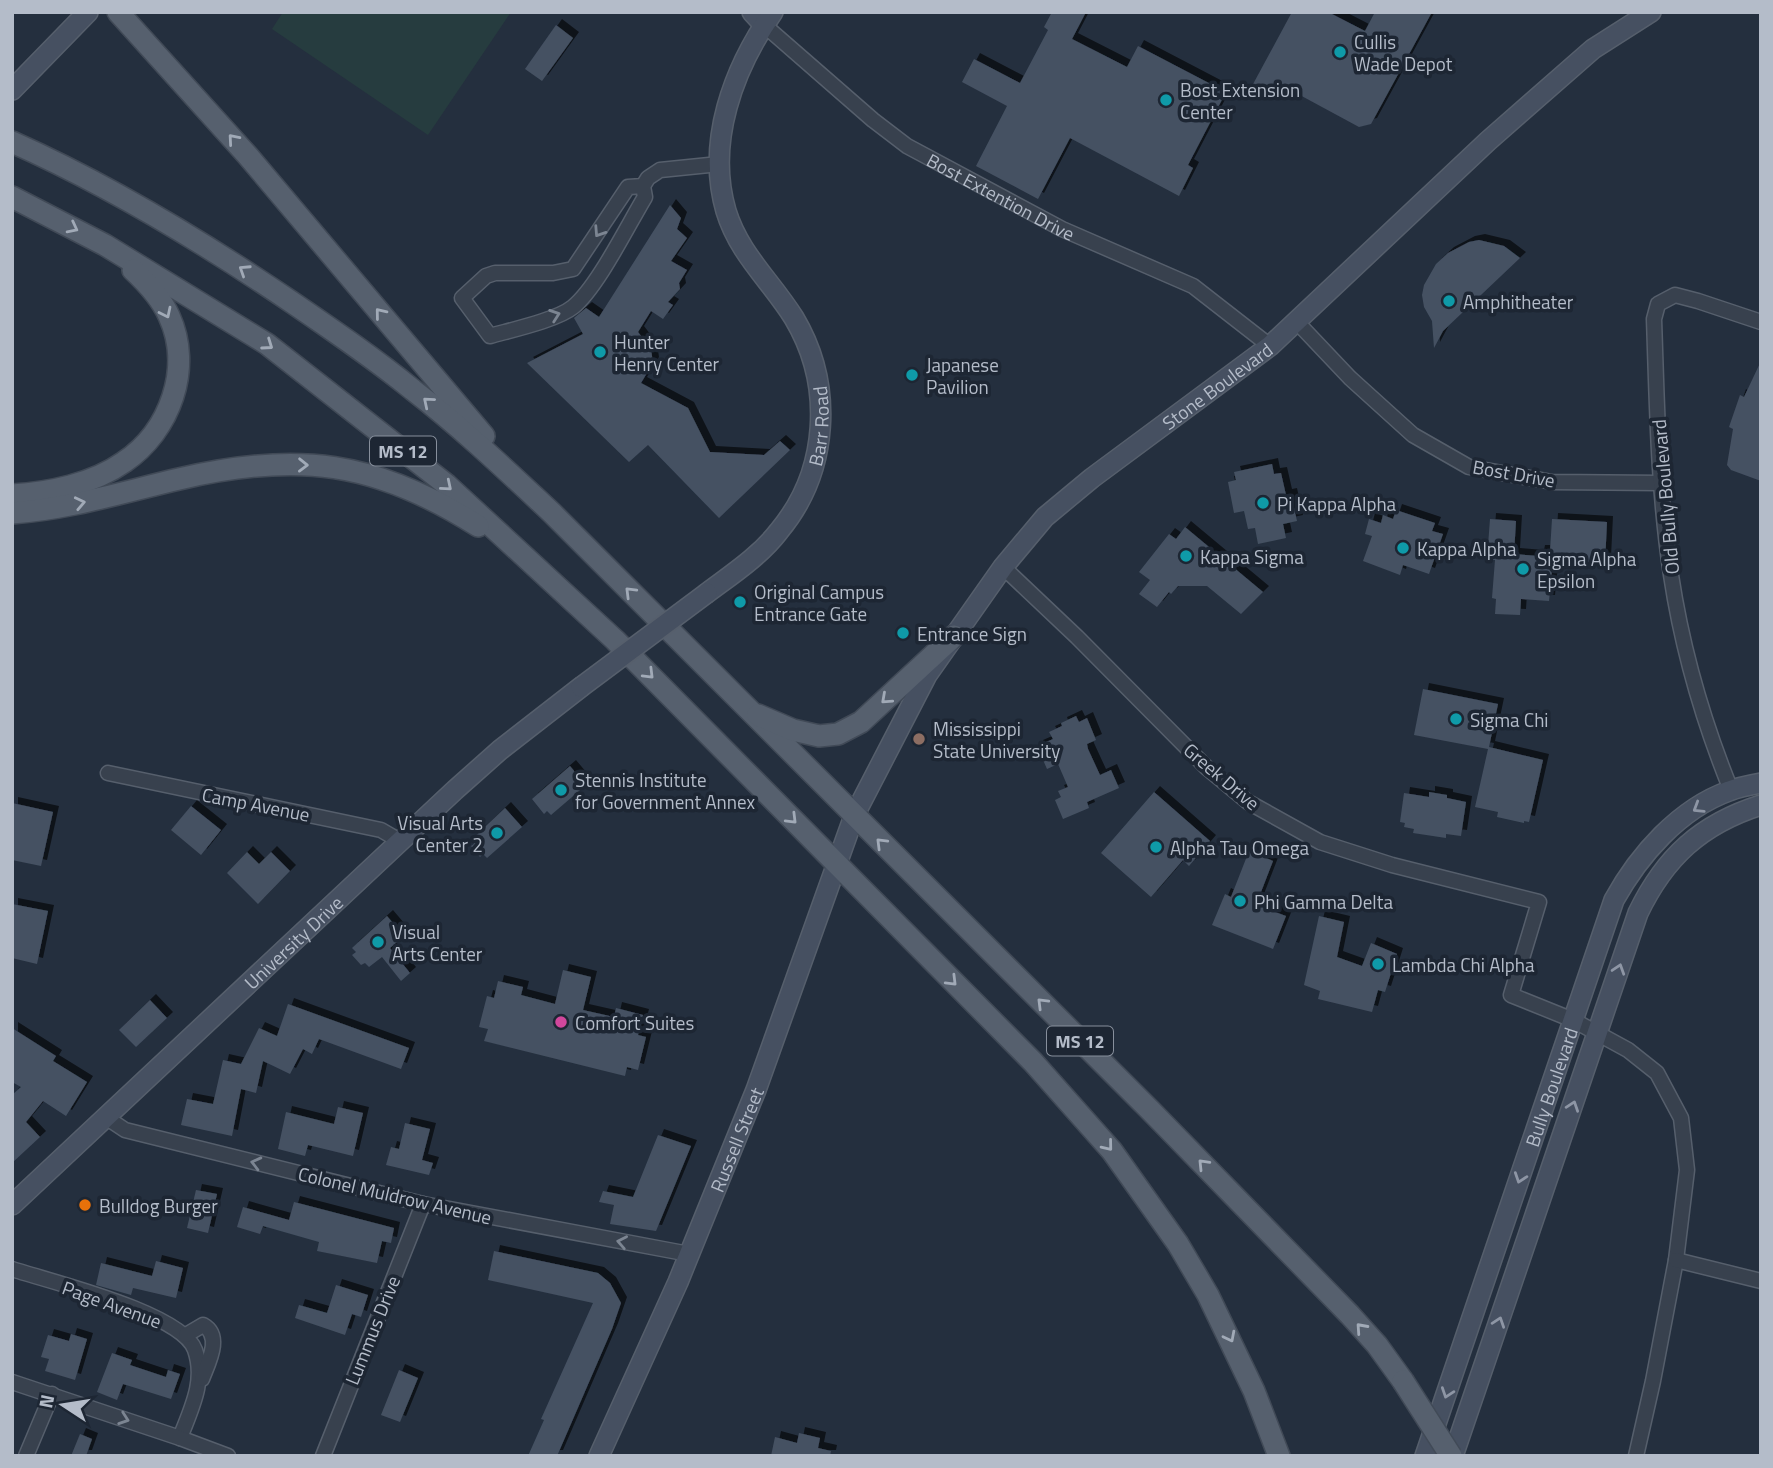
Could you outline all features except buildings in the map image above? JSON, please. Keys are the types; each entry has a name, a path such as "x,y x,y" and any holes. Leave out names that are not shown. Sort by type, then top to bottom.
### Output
{"main road":[{"path":"118,12 248,156 445,391 552,513"},
{"name":"MS 12","path":"21,146 145,208 246,271 334,331 422,397 552,513 1150,1110 1325,1289 1377,1345 1404,1381 1452,1456"},
{"name":"MS 12","path":"12,197 105,245 267,344 447,485 615,640 1033,1062 1112,1151 1178,1244 1208,1295 1254,1391 1279,1456"},
{"path":"12,495 59,489 106,473 123,463 139,451 155,433 173,397 178,378 178,358 170,317 151,289 105,245"},
{"path":"12,513 52,509 216,471 249,466 304,465 349,469 378,476 443,505 478,526 555,585"},
{"path":"747,710 793,730 818,736 838,734 861,722 954,636"}],"street":[{"path":"12,90 88,12"},
{"name":"Stone Boulevard","path":"854,816 927,675 1003,567 1045,517 1091,478 1270,346 1488,141 1594,49 1651,12"},
{"name":"Barr Road","path":"581,687 736,571 781,529 809,481 815,464 821,424 819,391 807,344 788,309 749,260 735,234 723,199 718,148 730,91 763,17"},
{"name":"Bost Extention Drive","path":"763,17 863,111 907,146 1062,229 1193,286 1270,346"},
{"path":"643,186 628,187 573,269 553,273 495,273 486,276 462,298 490,337 574,307 592,284 645,197 643,186 648,178 660,170 719,164"},
{"path":"573,269 592,284"},
{"name":"Old Bully Boulevard","path":"1731,790 1688,664 1670,572 1661,483 1654,319 1658,304 1675,295 1761,322"},
{"name":"Bost Drive","path":"1295,320 1350,378 1413,435 1469,467 1552,482 1661,483"},
{"name":"Greek Drive","path":"1003,567 1207,768 1248,802 1320,842 1392,865 1539,902 1511,995 1573,1020"},
{"name":"University Drive","path":"12,1205 500,750 581,687"},
{"name":"Camp Avenue","path":"108,773 381,830 401,841"},
{"name":"Bully Boulevard","path":"1425,1456 1605,924 1627,877 1679,821 1731,790 1761,783"},
{"name":"Bully Boulevard","path":"1452,1456 1637,913 1661,871 1696,836 1717,822 1761,804"},
{"name":"Russell Street","path":"600,1456 689,1254 756,1090 854,816"},
{"path":"1573,1020 1628,1050 1657,1073 1681,1118 1688,1170 1676,1260 1636,1456"},
{"name":"Colonel Muldrow Avenue","path":"107,1118 125,1130 423,1204 689,1254"},
{"name":"Lummus Drive","path":"323,1456 423,1204"},
{"path":"1676,1260 1761,1281"},
{"name":"Page Avenue","path":"12,1269 150,1313 186,1335 195,1350 199,1366 199,1387 180,1437"},
{"path":"186,1335 203,1325 212,1332 214,1340 199,1387"},
{"path":"12,1382 180,1437 228,1456"},
{"path":"26,1456 52,1394"}],"green space":[{"path":"283,12 511,12 428,135 272,29"}],"place":[{"name":"Cullis Wade Depot","path":"1340,52"},
{"name":"Bost Extension Center","path":"1166,100"},
{"name":"Amphitheater","path":"1449,301"},
{"name":"Hunter Henry Center","path":"600,352"},
{"name":"Japanese Pavilion","path":"912,375"},
{"name":"Pi Kappa Alpha","path":"1263,503"},
{"name":"Kappa Alpha","path":"1403,548"},
{"name":"Kappa Sigma","path":"1186,556"},
{"name":"Sigma Alpha Epsilon","path":"1523,569"},
{"name":"Original Campus Entrance Gate","path":"740,602"},
{"name":"Entrance Sign","path":"903,633"},
{"name":"Sigma Chi","path":"1456,719"},
{"name":"Mississippi State University","path":"919,739"},
{"name":"Stennis Institute for Government Annex","path":"561,790"},
{"name":"Visual Arts Center 2","path":"497,833"},
{"name":"Alpha Tau Omega","path":"1156,847"},
{"name":"Phi Gamma Delta","path":"1240,901"},
{"name":"Visual Arts Center","path":"378,942"},
{"name":"Lambda Chi Alpha","path":"1378,964"},
{"name":"Comfort Suites","path":"561,1022"},
{"name":"Bulldog Burger","path":"85,1205"}]}
